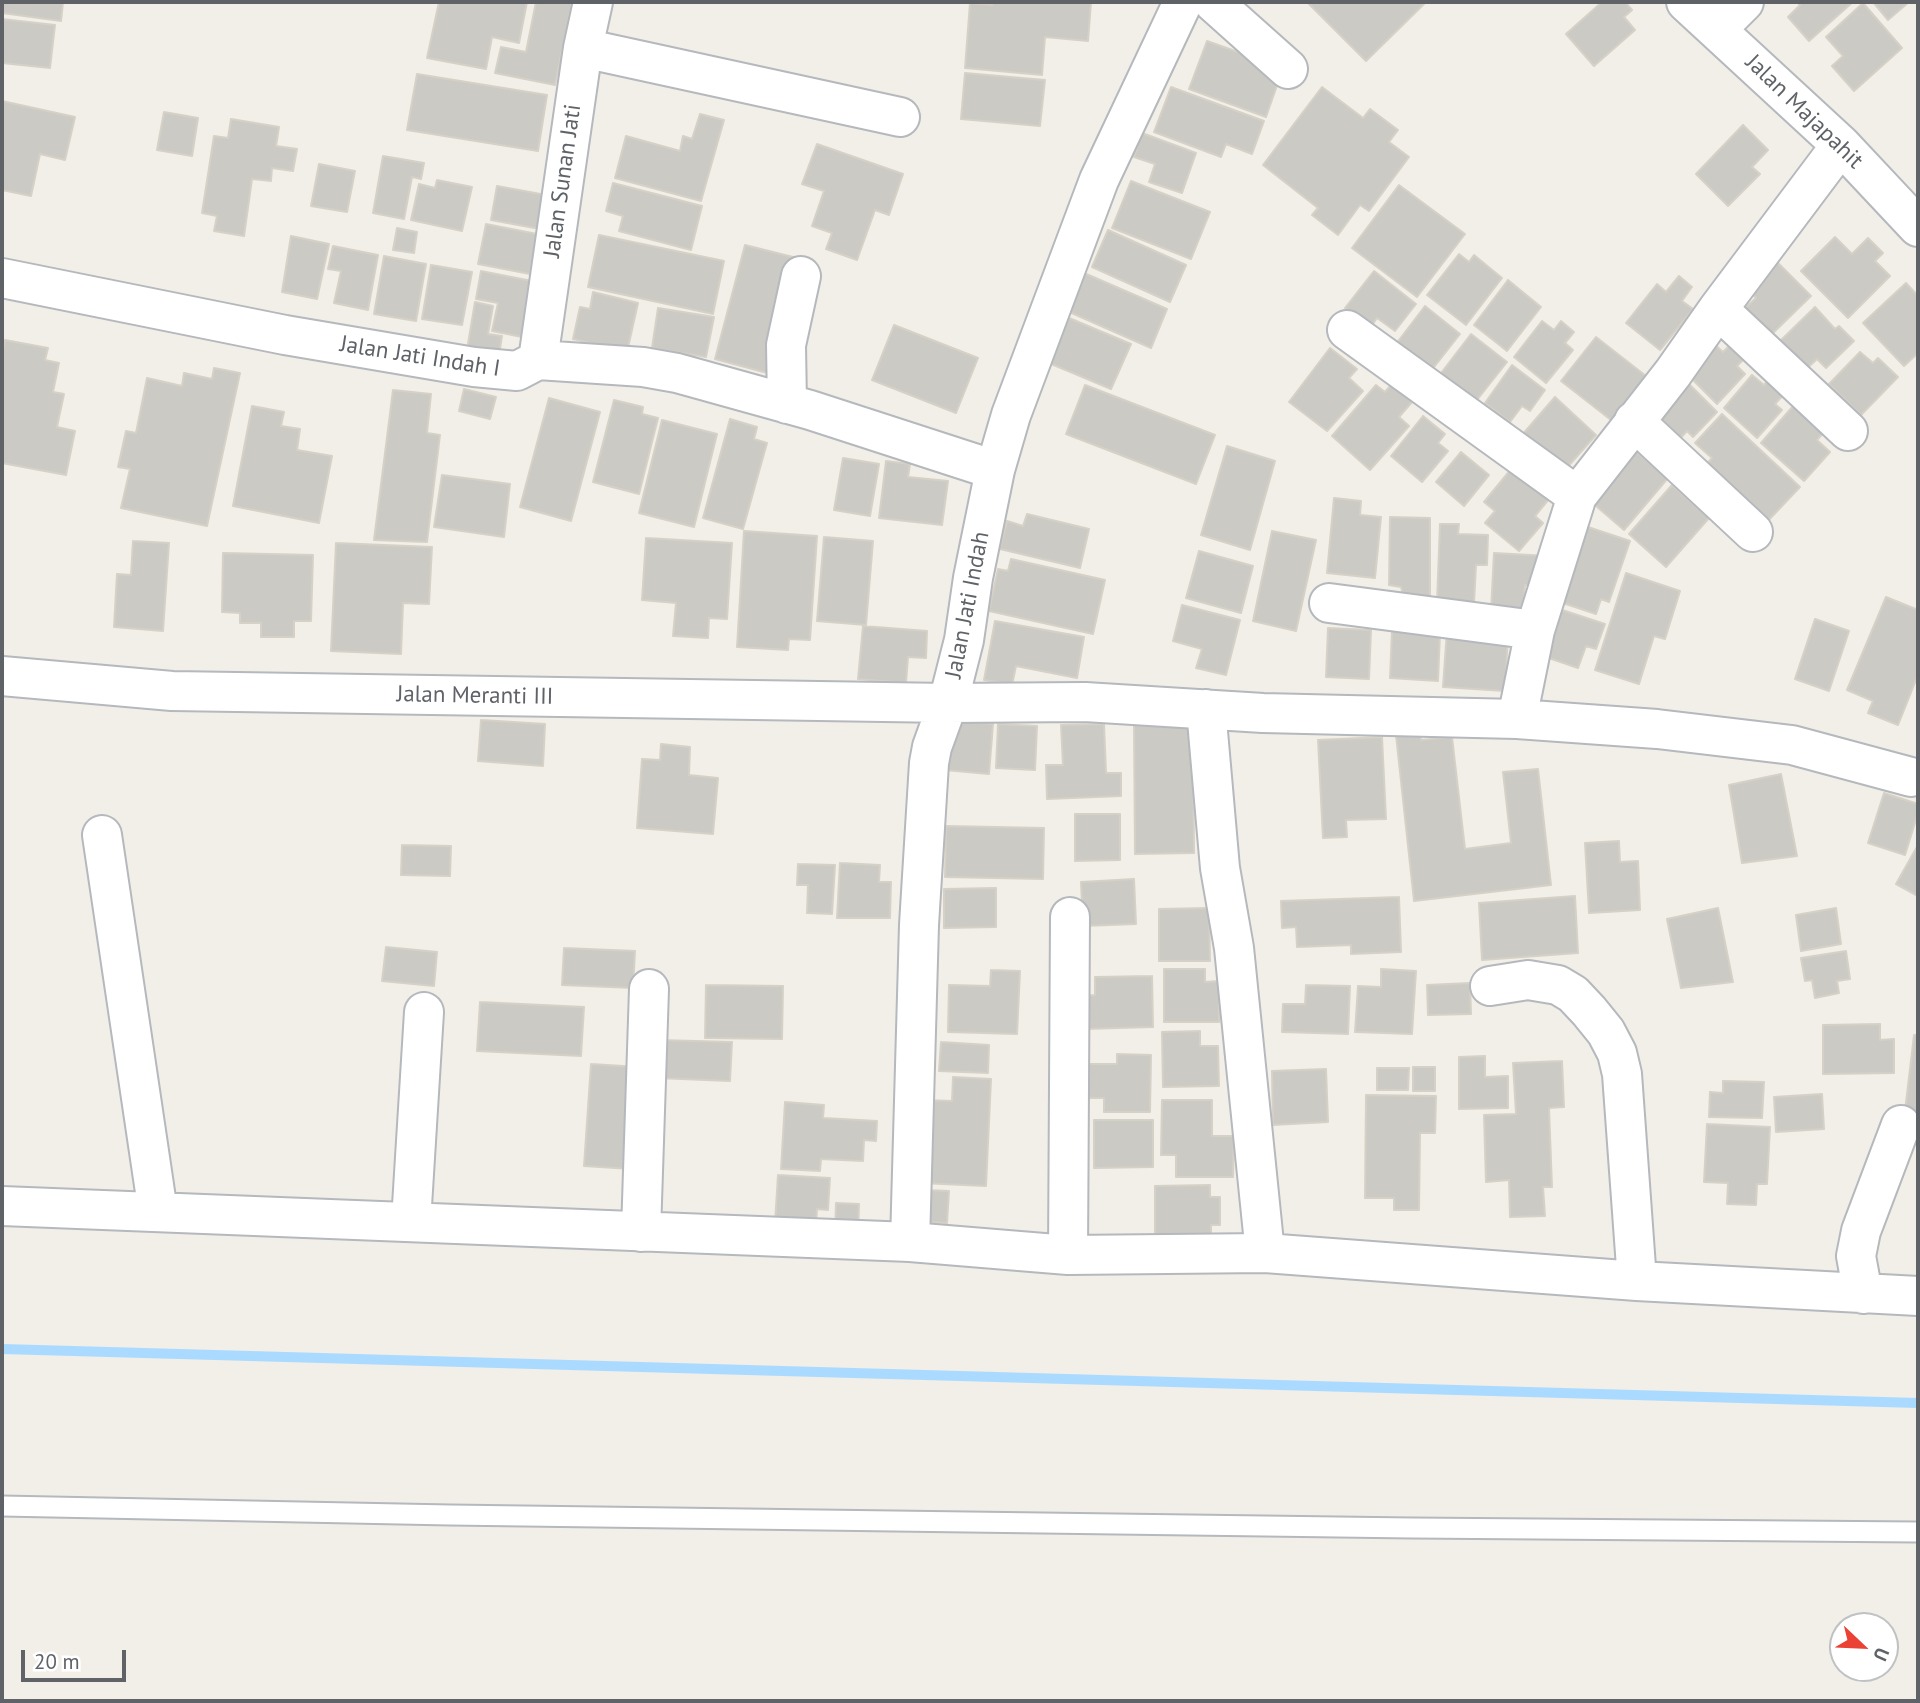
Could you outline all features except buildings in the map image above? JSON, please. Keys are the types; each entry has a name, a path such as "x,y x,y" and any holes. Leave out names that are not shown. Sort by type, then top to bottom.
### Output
{"street":[{"name":"Jalan Sunan Jati","path":"538,360 583,48 593,2"},
{"name":"Jalan Jati Indah","path":"910,1242 919,925 932,747 948,703 964,639 973,578 995,470 1011,415 1099,180 1183,2"},
{"path":"1213,2 1288,69"},
{"name":"Jalan Majapahit","path":"1686,2 1841,145 1918,227"},
{"path":"1717,29 1744,2"},
{"path":"583,48 900,117"},
{"path":"1517,719 1535,630 1577,496 1673,373 1841,145"},
{"path":"787,404 786,345 801,276"},
{"name":"Jalan Jati Indah I","path":"2,278 285,335 474,367 517,371 538,360 666,371 787,404 995,470"},
{"path":"1718,309 1848,431"},
{"path":"1347,330 1577,496"},
{"path":"1634,421 1753,532"},
{"path":"1329,603 1535,630"},
{"name":"Jalan Meranti III","path":"2,676 173,691 948,703 1085,702 1262,713 1517,719 1657,729 1792,745 1916,774"},
{"path":"1206,709 1220,868 1234,948 1265,1253"},
{"path":"102,835 158,1212"},
{"path":"1068,1255 1070,918"},
{"path":"1490,986 1528,980 1558,985 1573,994 1589,1011 1606,1032 1617,1053 1622,1074 1637,1280"},
{"path":"641,1232 649,989"},
{"path":"411,1222 424,1012"},
{"path":"1863,1294 1856,1256 1861,1231 1901,1125"},
{"path":"2,1206 910,1242 1068,1255 1265,1253 1637,1280 1918,1296"}],"lane":[{"path":"2,1506 604,1517 1918,1532"}],"waterway":[{"path":"2,1349 1918,1403"}]}
